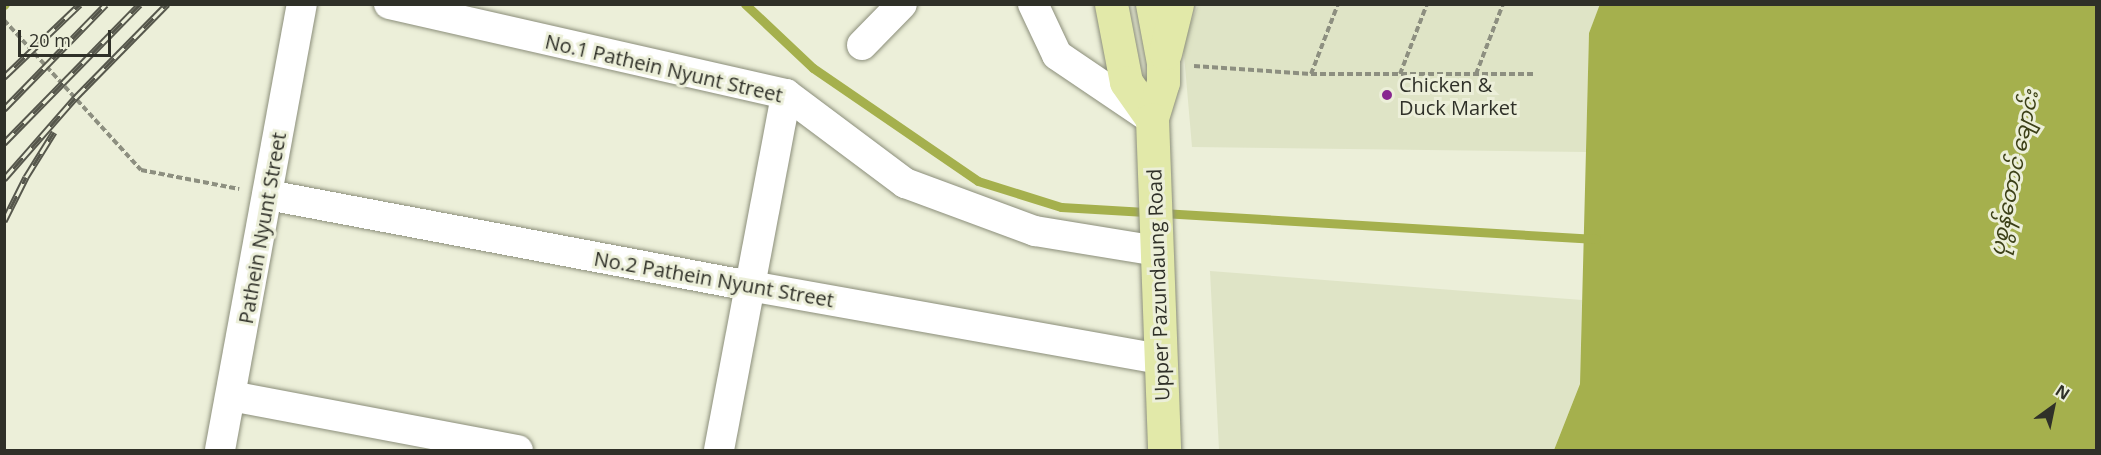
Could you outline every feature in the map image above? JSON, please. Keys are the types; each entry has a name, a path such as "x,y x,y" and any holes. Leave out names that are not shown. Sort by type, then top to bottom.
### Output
{"main road":[{"path":"1111,4 1126,82 1152,119"},
{"path":"1152,4 1163,63 1163,82 1152,119"},
{"path":"1163,63 1177,4"},
{"name":"Upper Pazundaung Road","path":"1152,119 1164,450"}],"street":[{"name":"Pathein Nyunt Street","path":"220,450 302,4"},
{"name":"No.1 Pathein Nyunt Street","path":"389,4 420,8 786,94 905,183 1035,231 1157,251"},
{"path":"862,45 902,4"},
{"path":"1033,4 1057,56 1152,119"},
{"path":"719,450 786,94"},
{"name":"No.2 Pathein Nyunt Street","path":"268,195 750,286 1161,359"},
{"path":"231,396 518,450"}],"path":[{"path":"1311,74 1338,4"},
{"path":"1400,74 1426,4"},
{"path":"1476,74 1503,4"},
{"path":"4,20 141,170 268,195"},
{"path":"1163,63 1311,74 1535,74"}],"shaded area":[{"name":"Chicken & Duck Market","path":"1198,5 1600,5 1589,33 1586,152 1192,147 1183,43"},
{"path":"1210,271 1582,300 1580,384 1554,450 1219,450"}],"water":[{"name":"ပုစွန်တောင် ချောင်း","path":"1600,4 2096,5 2096,450 1554,450 1580,384 1589,33"}],"waterway":[{"path":"745,4 813,68 978,181 1061,207 1596,239"}],"railway":[{"path":"4,77 80,4"},
{"path":"4,109 106,4"},
{"path":"4,143 140,4"},
{"path":"4,179 75,98 167,4"},
{"path":"4,221 26,177 54,132"}],"place":[{"name":"Chicken & Duck Market","path":"1387,95"}]}
